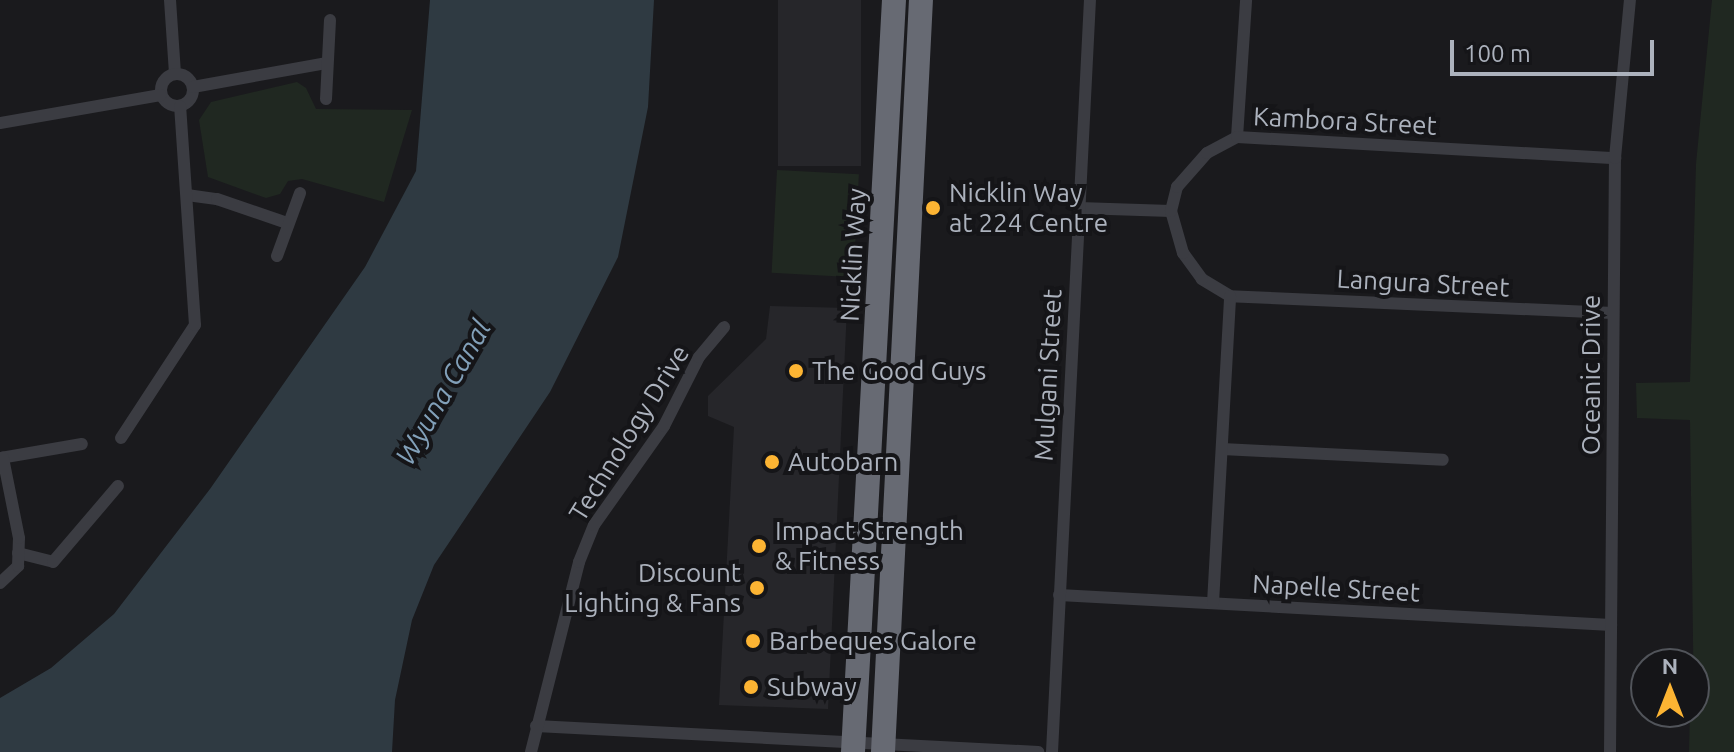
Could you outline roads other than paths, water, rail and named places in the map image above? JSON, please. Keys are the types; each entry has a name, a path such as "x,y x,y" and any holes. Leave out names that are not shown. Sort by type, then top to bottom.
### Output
{"highway":[{"name":"Nicklin Way","path":"854,747 894,0"},
{"path":"883,748 921,0"}],"street":[{"path":"170,0 175,74"},
{"name":"Mulgani Street","path":"1052,752 1090,0"},
{"path":"1237,137 1246,0"},
{"name":"Oceanic Drive","path":"1610,752 1615,158 1630,0"},
{"path":"326,99 330,20"},
{"path":"193,87 326,63"},
{"path":"175,74 184,76 193,87 189,102 180,107 166,103 161,95 163,81 175,74"},
{"path":"0,123 161,95"},
{"path":"121,438 195,325 180,107"},
{"name":"Kambora Street","path":"1171,211 1177,187 1207,153 1237,137 1615,158"},
{"path":"277,256 300,193"},
{"path":"187,195 217,199 287,223"},
{"path":"1079,208 1171,211 1183,253 1202,279 1230,296 1213,603"},
{"name":"Langura Street","path":"1230,296 1613,313"},
{"name":"Technology Drive","path":"531,752 579,562 594,525 664,426 699,357 724,327"},
{"path":"0,583 18,566 1,458 82,444"},
{"path":"1222,449 1443,460"},
{"path":"18,553 53,562 118,486"},
{"name":"Napelle Street","path":"1059,595 1611,625"},
{"path":"536,726 854,747 1038,752"}],"water":[{"name":"Wyuna Canal","path":"430,0 654,0 648,107 618,257 550,392 434,565 412,620 395,700 392,752 0,752 0,698 51,668 114,614 210,489 365,267 416,171"}],"place":[{"name":"Nicklin Way at 224 Centre","path":"933,208"},
{"name":"The Good Guys","path":"796,371"},
{"name":"Autobarn","path":"772,462"},
{"name":"Impact Strength & Fitness","path":"759,546"},
{"name":"Discount Lighting & Fans","path":"757,588"},
{"name":"Barbeques Galore","path":"753,641"},
{"name":"Subway","path":"751,687"}]}
